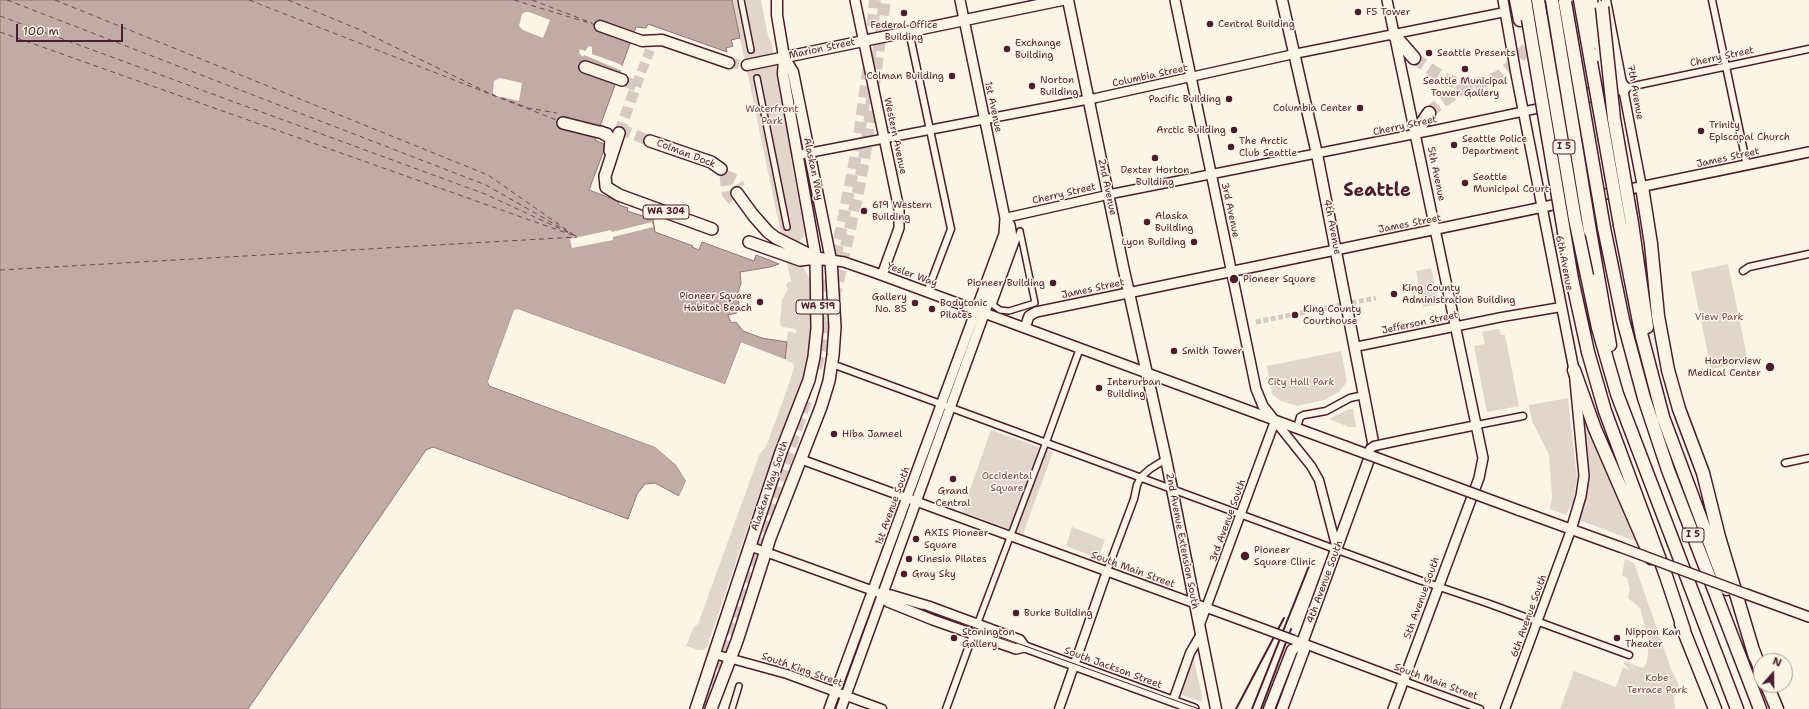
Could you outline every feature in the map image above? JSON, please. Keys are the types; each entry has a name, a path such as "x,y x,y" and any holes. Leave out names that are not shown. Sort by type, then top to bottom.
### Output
{"highway":[{"path":"1516,0 1524,20"},
{"name":"I 5","path":"1525,0 1524,20 1537,69 1572,279 1588,352 1604,411 1666,576 1684,630 1715,709"},
{"name":"I 5","path":"1538,0 1575,219 1592,273 1598,328 1617,394 1737,709"},
{"path":"1552,0 1590,231 1592,273 1632,359"},
{"path":"1580,0 1634,301 1655,388 1675,453 1753,653"},
{"path":"1581,99 1592,93 1598,87 1602,74 1591,0"},
{"name":"I 5","path":"1565,1 1604,228 1632,359 1668,470 1760,709"},
{"path":"1603,2 1614,119 1632,223 1655,388"},
{"path":"1394,34 1414,58"},
{"path":"1597,37 1612,73 1624,88"},
{"path":"585,67 622,80"},
{"path":"1415,134 1429,113"},
{"path":"563,123 618,135 604,176 606,187 613,192"},
{"path":"601,132 609,137 611,147 600,178 605,188 613,192"},
{"name":"Colman Dock","path":"650,140 711,162 721,169"},
{"path":"1642,187 1651,244 1658,316 1668,370 1679,409 1703,473 1719,537 1754,653"},
{"name":"WA 304","path":"613,192 712,229"},
{"path":"737,194 768,232 776,238 816,258"},
{"path":"749,242 800,260 816,258 831,260"},
{"name":"Alaskan Way South","path":"696,709 749,546 790,428 809,380 814,357 818,318 816,258"},
{"name":"Alaskan Way South","path":"712,709 731,658 765,552 825,393 832,364 835,327 831,260"},
{"path":"1574,370 1595,430 1684,630"},
{"path":"1770,693 1777,709"}],"main road":[{"name":"Alaskan Way","path":"771,0 777,15"},
{"name":"Alaskan Way","path":"776,0 784,57 783,74 816,258"},
{"name":"Western Avenue","path":"855,0 899,209 899,220 896,236 882,275"},
{"name":"1st Avenue","path":"960,0 1005,218 1004,234 981,311"},
{"name":"Marion Street","path":"747,64 1062,0"},
{"name":"2nd Avenue","path":"1068,0 1147,373"},
{"name":"3rd Avenue","path":"1175,0 1256,388 1263,406 1275,421"},
{"name":"4th Avenue","path":"1282,0 1317,154 1373,438 1369,455"},
{"name":"5th Avenue","path":"1387,0 1437,230 1483,458 1473,494"},
{"name":"6th Avenue","path":"1504,0 1523,111 1574,370 1584,476 1581,496 1572,530"},
{"path":"600,26 649,45 662,40 729,63"},
{"name":"Alaskan Way","path":"784,57 793,72 831,260"},
{"name":"James Street","path":"1025,328 1029,316 1036,312 1542,209 1809,152"},
{"name":"Yesler Way","path":"831,260 844,262 929,292 1809,617"},
{"name":"1st Avenue South","path":"840,709 878,592 981,311"},
{"name":"2nd Avenue Extension South","path":"1147,373 1166,459 1216,709"},
{"name":"4th Avenue South","path":"1282,709 1304,650 1298,642 1337,549 1369,455"},
{"name":"5th Avenue South","path":"1393,709 1473,494"},
{"name":"1st Avenue South","path":"829,709 878,592"},
{"name":"South Jackson Street","path":"878,592 914,602 1020,640 1025,647"},
{"name":"South Jackson Street","path":"878,592 888,602 974,634 1016,649 1025,647 1194,709"},
{"path":"1269,709 1292,650 1298,642"}],"street":[{"path":"741,0 751,50"},
{"path":"1712,0 1746,166"},
{"name":"7th Avenue","path":"1603,2 1624,88 1642,187"},
{"name":"Columbia Street","path":"798,154 1089,100 1294,54 1506,12"},
{"path":"909,31 951,229 929,287 929,292"},
{"name":"Cherry Street","path":"1005,218 1109,195 1612,93 1624,88 1809,49"},
{"path":"757,78 787,227"},
{"path":"1020,231 1035,303 1009,311 1000,310 993,304 1020,231"},
{"path":"1743,271 1752,266 1809,254"},
{"name":"Jefferson Street","path":"1355,347 1456,326 1561,307"},
{"path":"946,709 1080,348"},
{"path":"832,364 1629,655"},
{"path":"1297,428 1300,418 1304,415 1326,410 1350,398 1364,395"},
{"path":"1369,455 1374,446 1522,416"},
{"path":"1275,421 1311,466 1319,480 1337,549"},
{"name":"3rd Avenue South","path":"1173,701 1200,631 1206,608 1275,421"},
{"path":"1785,463 1809,458"},
{"name":"South Main Street","path":"800,459 1480,709"},
{"path":"1059,709 1141,478 1155,464 1166,459"},
{"name":"6th Avenue South","path":"1505,709 1572,530"},
{"name":"South Jackson Street","path":"749,546 878,592"},
{"name":"South King Street","path":"714,654 787,674 882,709"},
{"path":"732,709 739,686"}],"green space":[{"name":"Waterfront Park","path":"732,0 761,0 768,36 771,41 794,155 791,159 805,234 798,242 804,268 811,283 813,314 810,344 802,380 747,529 707,647 703,650 698,650 686,646 694,627 698,624 760,453 766,447 785,395 794,368 793,363 785,360 788,331 796,333 796,329 782,327 780,323 782,300 788,289 786,286 788,282 791,282"},
{"name":"View Park","path":"1728,264 1748,362 1711,369 1691,272"},
{"path":"1431,268 1439,304 1423,307 1416,271"},
{"path":"1499,329 1501,335 1505,335 1519,406 1487,412 1474,346 1485,344 1482,332"},
{"name":"City Hall Park","path":"1341,351 1347,382 1339,392 1324,400 1297,406 1281,401 1272,394 1267,366"},
{"path":"1568,398 1577,479 1573,501 1566,515 1550,509 1552,497 1549,455 1532,421 1529,405"},
{"name":"City Hall Park","path":"1349,409 1353,409 1356,427 1349,427 1329,419"},
{"path":"1585,424 1635,541 1579,520 1588,489"},
{"name":"Occidental Square","path":"991,430 1053,452 1023,534 962,512"},
{"path":"1072,527 1105,540 1098,558 1066,546"},
{"name":"Kobe Terrace Park","path":"1625,559 1634,563 1671,669 1679,685 1674,694 1675,709 1560,709 1574,671 1616,687 1623,667 1630,670 1624,664 1624,661 1643,668 1647,662 1649,642 1640,608 1628,598 1630,589 1627,578 1622,575"},
{"path":"1193,657 1202,696 1201,702 1180,694"}],"shaded area":[{"path":"0,0 732,0 740,38 731,40 733,46 726,48 727,52 648,24 646,28 636,27 595,140 606,145 589,190 618,201 619,205 628,208 627,211 653,219 655,232 693,246 692,247 699,250 702,242 754,261 756,255 779,264 740,272 741,283 737,296 739,304 737,313 728,315 731,323 736,322 743,331 762,338 787,342 785,360 741,342 725,384 518,309 514,311 488,381 489,386 655,447 676,465 686,481 679,496 655,483 645,484 637,494 628,519 433,447 426,450 248,709 0,709"}],"pier":[{"path":"529,12 550,20 543,38 523,30 519,26 522,14"},
{"path":"589,46 592,47 592,54 617,63 624,67 622,71 584,55 583,57 579,53 580,49 585,51"},
{"path":"500,78 522,83 519,101 497,96 493,93 494,81"},
{"path":"652,222 653,227 613,237 613,240 572,248 570,239 611,230 612,232"},
{"path":"518,309 725,384 741,342 787,360 784,362 743,345 727,385 725,386 518,311 516,312 491,384 656,445 677,464 688,480 681,497 679,496 686,481 676,465 655,447 489,385 488,381 514,310"}],"ferry route":[{"path":"7,0 486,185 570,233"},
{"path":"55,0 488,175 574,235"},
{"path":"249,0 559,121"},
{"path":"288,0 358,29 495,96"},
{"path":"514,0 596,25"},
{"path":"532,0 592,23"},
{"path":"0,16 485,194 578,237"},
{"path":"0,32 572,235"},
{"path":"502,98 528,108 557,113"},
{"path":"0,270 577,237"}],"tunnel":[{"path":"818,327 838,245 857,150 870,56 875,0"},
{"path":"834,299 857,198 866,148 885,0"},
{"path":"1429,113 1439,104 1464,88 1498,77 1517,61 1531,42 1540,23 1548,0"},
{"path":"636,86 650,50"},
{"path":"1414,58 1445,79 1461,84 1473,84"},
{"path":"729,63 747,65"},
{"path":"619,133 636,86 622,80"},
{"path":"620,129 650,141"},
{"path":"725,175 727,193 734,202"},
{"path":"725,175 736,180 740,187"},
{"path":"1256,322 1376,298"},
{"path":"816,368 830,317"},
{"path":"704,702 807,398"}],"tram line":[{"path":"923,609 1199,709"}],"railway":[{"path":"1252,709 1311,561"},
{"path":"1236,709 1284,618"},
{"path":"1261,709 1291,629"}],"place":[{"name":"F5 Tower","path":"1358,12"},
{"name":"Federal Office Building","path":"904,13"},
{"name":"Central Building","path":"1210,24"},
{"name":"Exchange Building","path":"1007,49"},
{"name":"Seattle Presents","path":"1429,53"},
{"name":"Seattle Municipal Tower Gallery","path":"1465,69"},
{"name":"Colman Building","path":"952,76"},
{"name":"Norton Building","path":"1032,86"},
{"name":"Pacific Building","path":"1229,99"},
{"name":"Columbia Center","path":"1360,108"},
{"name":"Arctic Building","path":"1234,130"},
{"name":"Trinity Episcopal Church","path":"1701,131"},
{"name":"Seattle Police Department","path":"1454,145"},
{"name":"The Arctic Club Seattle","path":"1231,147"},
{"name":"Dexter Horton Building","path":"1155,158"},
{"name":"Seattle Municipal Court","path":"1465,183"},
{"name":"619 Western Building","path":"864,211"},
{"name":"Alaska Building","path":"1147,222"},
{"name":"Lyon Building","path":"1194,242"},
{"name":"Pioneer Square","path":"1234,279"},
{"name":"Pioneer Building","path":"1053,283"},
{"name":"King County Administration Building","path":"1394,294"},
{"name":"Pioneer Square Habitat Beach","path":"760,302"},
{"name":"Gallery No. 85","path":"915,303"},
{"name":"Bodytonic Pilates","path":"932,309"},
{"name":"King County Courthouse","path":"1295,315"},
{"name":"Smith Tower","path":"1174,351"},
{"name":"Harborview Medical Center","path":"1770,367"},
{"name":"Interurban Building","path":"1099,388"},
{"name":"Hiba Jameel","path":"834,434"},
{"name":"Grand Central","path":"953,479"},
{"name":"AXIS Pioneer Square","path":"916,539"},
{"name":"Pioneer Square Clinic","path":"1245,556"},
{"name":"Kinesia Pilates","path":"909,559"},
{"name":"Gray Sky","path":"904,574"},
{"name":"Burke Building","path":"1016,613"},
{"name":"Stonington Gallery","path":"954,638"},
{"name":"Nippon Kan Theater","path":"1617,638"}],"district":[{"name":"Seattle","path":"1377,191"}]}
